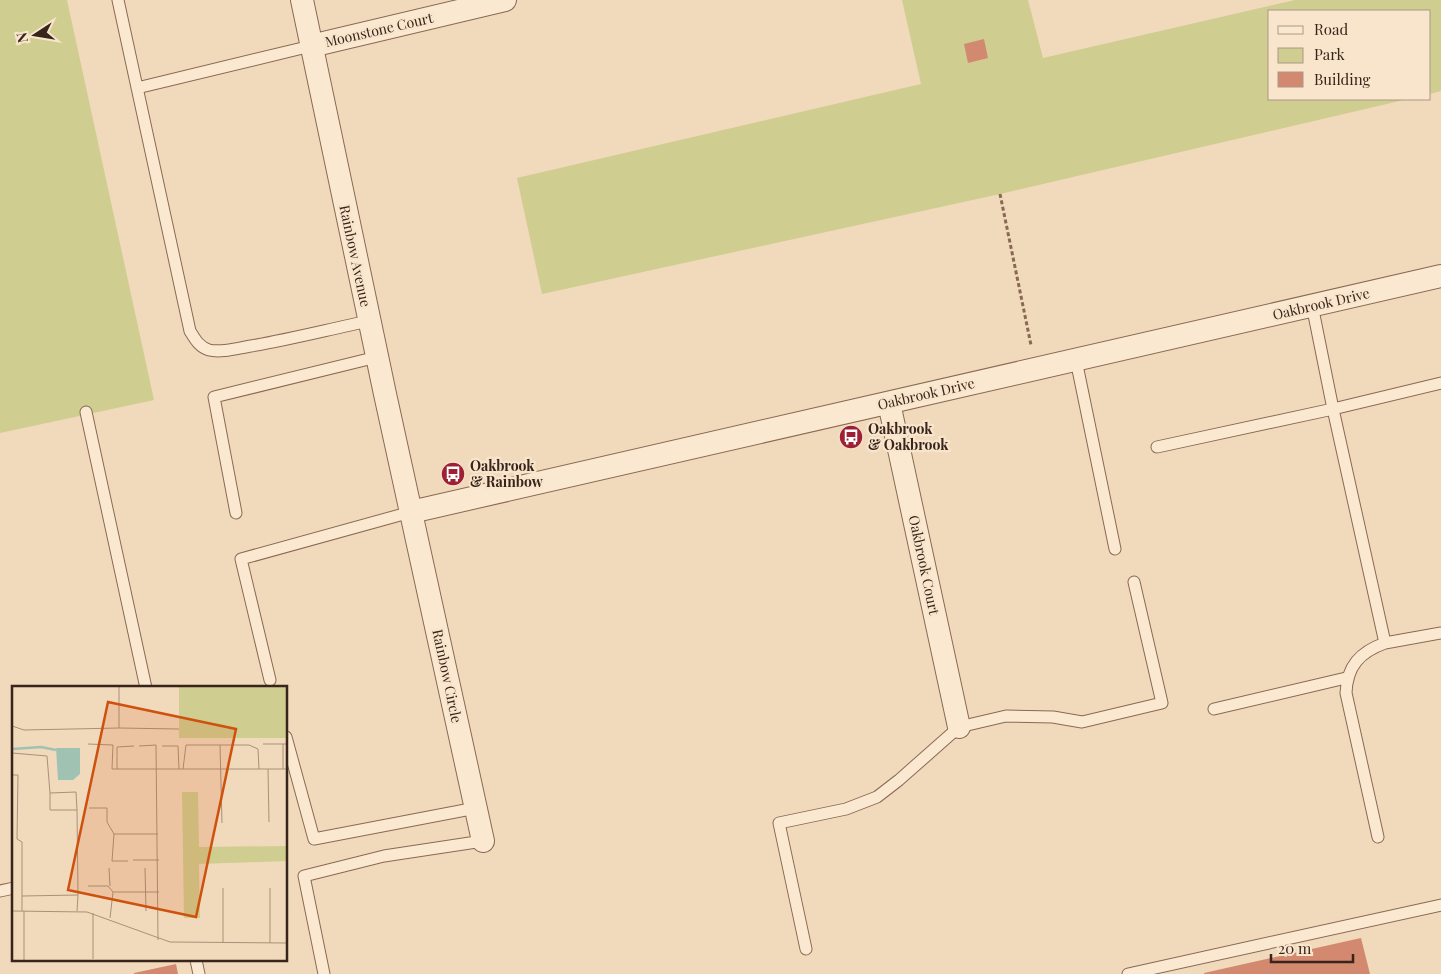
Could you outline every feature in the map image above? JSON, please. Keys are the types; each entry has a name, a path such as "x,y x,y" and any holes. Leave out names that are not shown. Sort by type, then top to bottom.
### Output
{"street":[{"name":"Rainbow Avenue","path":"302,0 411,512"},
{"name":"Moonstone Court","path":"311,46 504,0"},
{"name":"Oakbrook Drive","path":"411,512 1441,276"},
{"name":"Oakbrook Court","path":"889,403 959,727"},
{"name":"Rainbow Circle","path":"411,512 483,841"}],"lane":[{"path":"118,0 190,331 195,340 203,348 223,350 274,342 369,321"},
{"path":"137,88 311,46"},
{"path":"1312,306 1385,643"},
{"path":"236,513 214,397 377,357"},
{"path":"1076,360 1115,549"},
{"path":"1157,447 1333,409 1441,383"},
{"path":"86,412 146,686"},
{"path":"270,680 240,559 411,512"},
{"path":"806,949 779,823 846,809 877,797 959,727 1006,716 1053,717 1082,722 1162,703 1134,582"},
{"path":"1378,837 1346,693 1346,678 1355,663 1364,653 1372,648 1385,643 1441,632"},
{"path":"1214,710 1346,678"},
{"path":"288,744 314,839 476,808"},
{"path":"324,974 304,876 384,856 483,841"},
{"path":"1128,974 1441,904"}],"path":[{"path":"1000,194 1036,368"}],"green space":[{"path":"0,0 67,0 154,400 0,433"},
{"path":"902,0 1028,0 1043,58 1295,0 1441,0 1441,91 1431,94 1431,10 1268,10 1268,100 1404,100 1000,194 542,294 517,178 921,84"}],"building":[{"path":"984,39 988,58 968,63 964,44"},
{"path":"1361,938 1370,974 1204,974 1204,973"},
{"path":"176,964 178,974 134,974 134,973"}],"place":[{"name":"Oakbrook & Oakbrook","path":"851,437"},
{"name":"Oakbrook & Rainbow","path":"453,474"}]}
